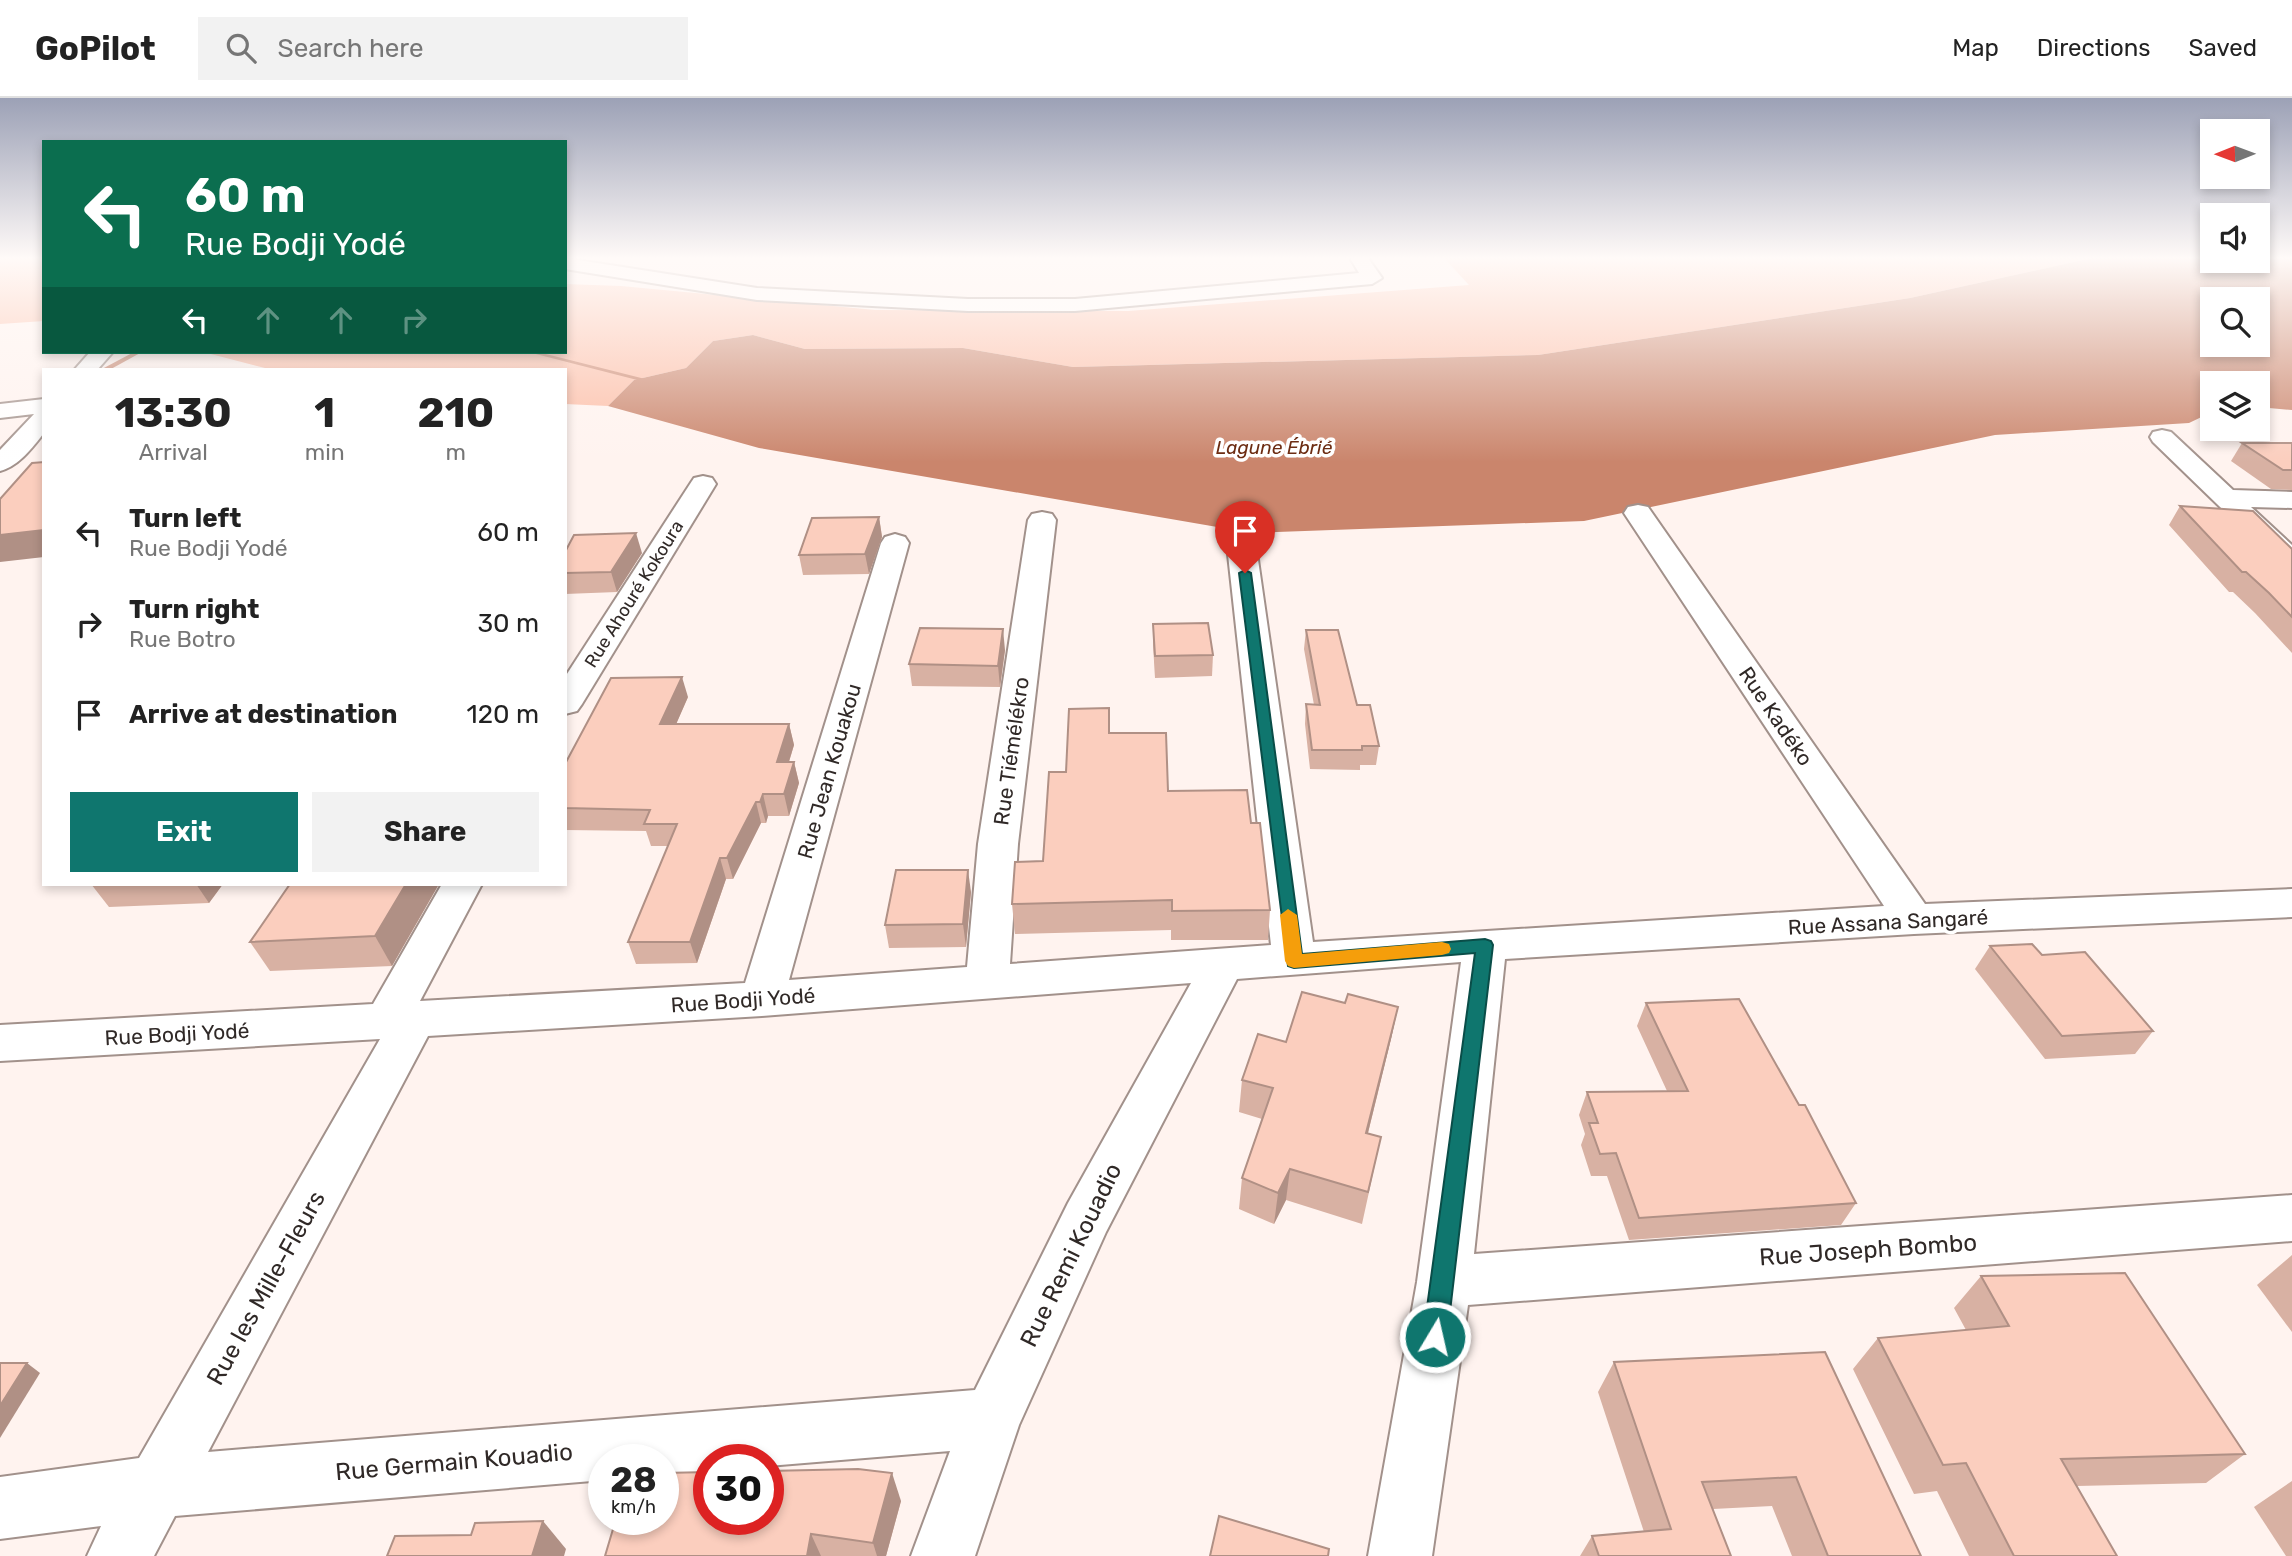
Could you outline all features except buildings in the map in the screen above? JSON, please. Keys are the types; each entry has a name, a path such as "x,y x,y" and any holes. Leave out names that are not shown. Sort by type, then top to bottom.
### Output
{"street":[{"path":"87,368 100,354"},
{"path":"0,411 42,406"},
{"path":"0,463 18,449 42,420"},
{"path":"2162,437 2292,561"},
{"name":"Rue Ahouré Kokoura","path":"567,701 703,484"},
{"path":"2226,498 2292,500"},
{"name":"Rue Kadéko","path":"1639,513 1914,919"},
{"path":"1238,518 1294,961"},
{"name":"Rue Tiémélékro","path":"987,983 998,844 1042,520"},
{"name":"Rue Jean Kouakou","path":"762,999 895,543"},
{"path":"400,1022 461,886"},
{"name":"Rue Assana Sangaré","path":"1485,945 1914,919 2292,903"},
{"path":"1400,1556 1444,1282 1485,945"},
{"name":"Rue Bodji Yodé","path":"0,1043 762,999 1485,945"},
{"name":"Rue Remi Kouadio","path":"943,1556 992,1418 1086,1219 1223,965"},
{"name":"Rue les Mille-Fleurs","path":"120,1556 400,1022"},
{"name":"Rue Joseph Bombo","path":"1444,1282 2292,1218"},
{"name":"Rue Germain Kouadio","path":"0,1508 157,1487 992,1418"}],"shaded area":[{"path":"567,326 1727,326 1538,355 1073,367 963,348 805,349 753,335 713,341 686,368 634,380 608,406 567,404 567,368 265,368 211,354 567,354"}],"water":[{"name":"Lagune Ébrié","path":"1727,326 2200,326 2200,357 2270,357 2270,326 2292,326 2292,410 2270,408 2270,371 2200,371 2200,418 2189,423 1995,435 1584,521 1252,533 759,448 608,406 634,380 686,368 713,341 753,335 805,349 963,348 1073,367 1538,355"}],"waterway":[{"path":"108,368 135,354"},
{"path":"539,354 649,381"}],"slow traffic":[{"path":"1288,915 1294,961 1442,949"}],"route":[{"path":"1245,573 1294,961 1485,945 1435,1337"}]}
